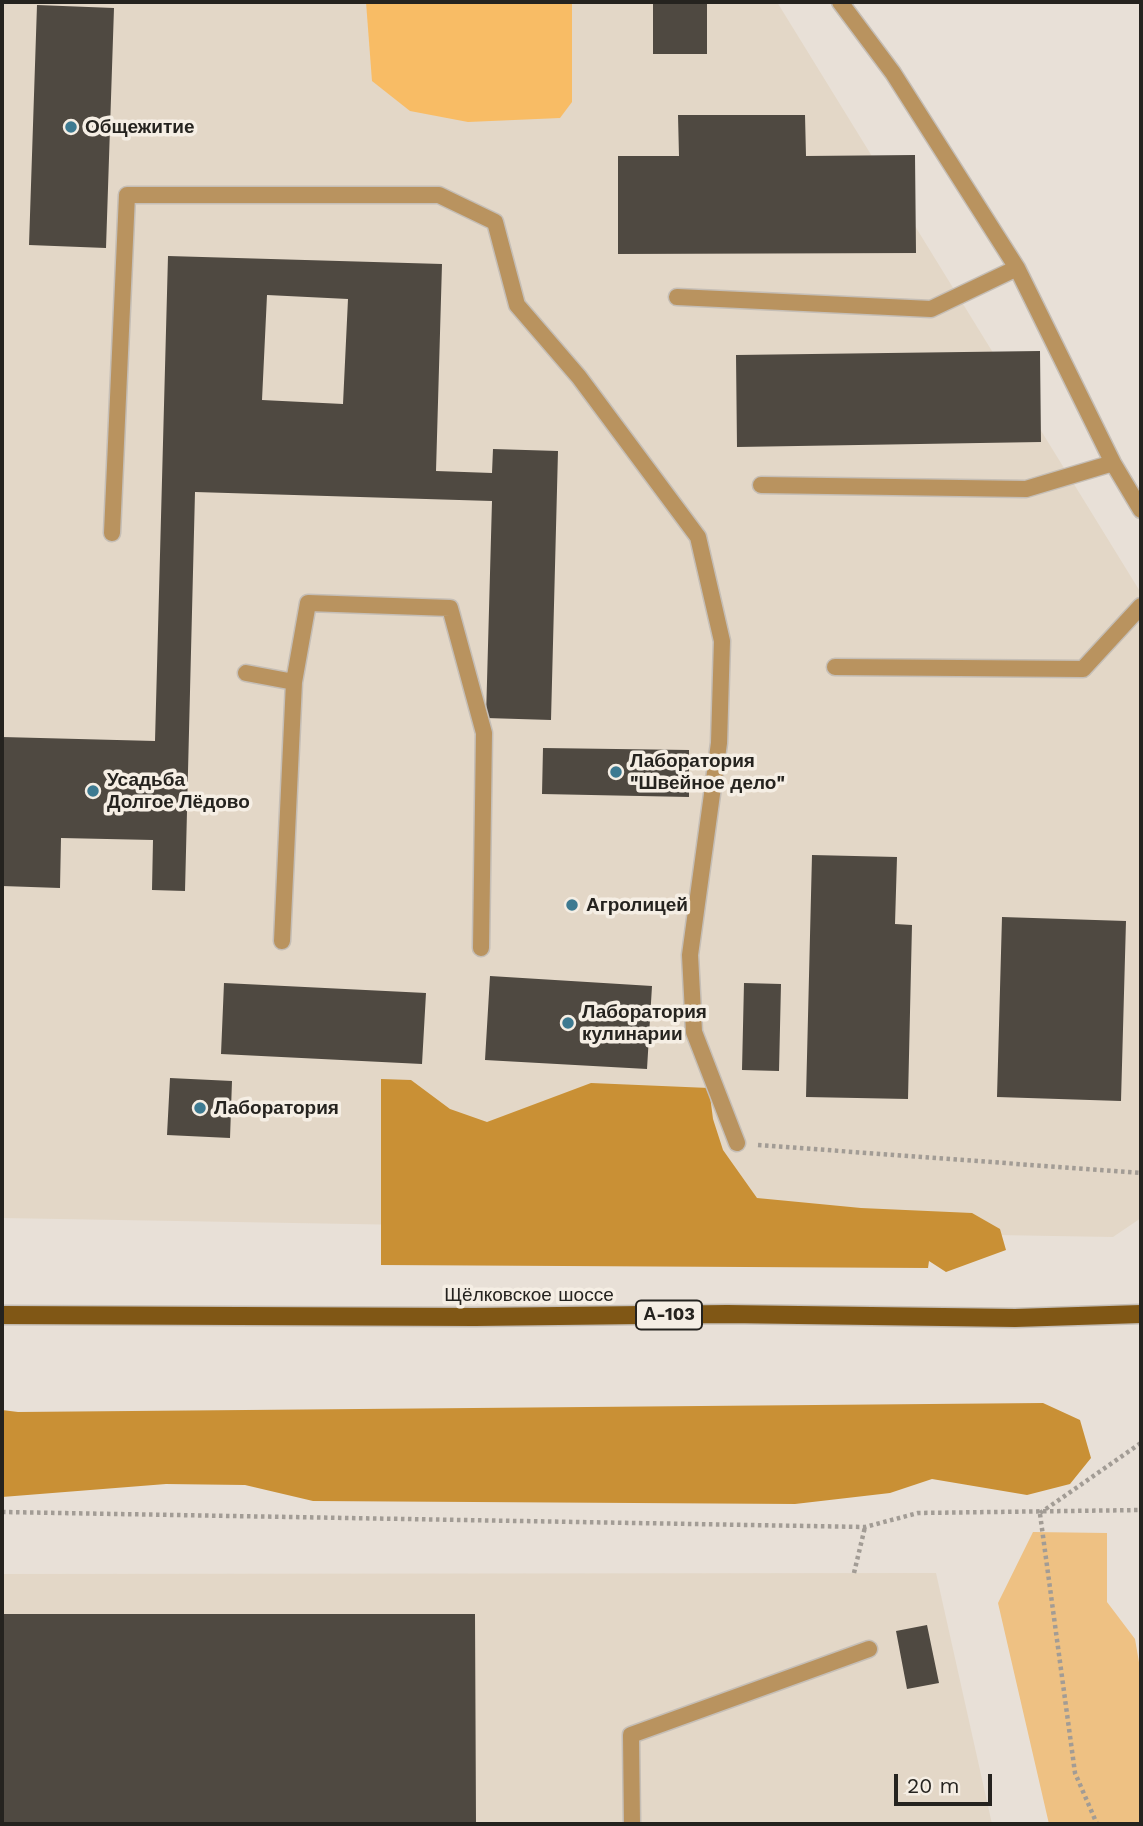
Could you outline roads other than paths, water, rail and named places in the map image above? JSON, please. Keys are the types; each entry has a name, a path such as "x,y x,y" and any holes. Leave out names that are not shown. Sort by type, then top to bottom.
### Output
{"main road":[{"name":"Щёлковское шоссе","path":"2,1315 475,1317 727,1314 1015,1318 1141,1314"}],"lane":[{"path":"840,2 892,72 1017,268 1113,463 1141,510"},
{"path":"111,533 127,195 439,195 495,222 517,305 579,377 698,537 722,641 719,743 690,956 694,1032 737,1143"},
{"path":"677,297 931,309 1017,268"},
{"path":"761,485 1026,489 1113,463"},
{"path":"282,941 295,682 309,603 450,608 484,733 481,948"},
{"path":"835,667 1083,669 1141,606"},
{"path":"246,673 295,682"},
{"path":"632,1824 631,1735 869,1649"}],"place":[{"name":"Общежитие","path":"71,127"},
{"name":"Лаборатория \"Швейное дело\"","path":"616,772"},
{"name":"Усадьба Долгое Лёдово","path":"93,791"},
{"name":"Агролицей","path":"572,905"},
{"name":"Лаборатория кулинарии","path":"568,1023"},
{"name":"Лаборатория","path":"200,1108"}]}
